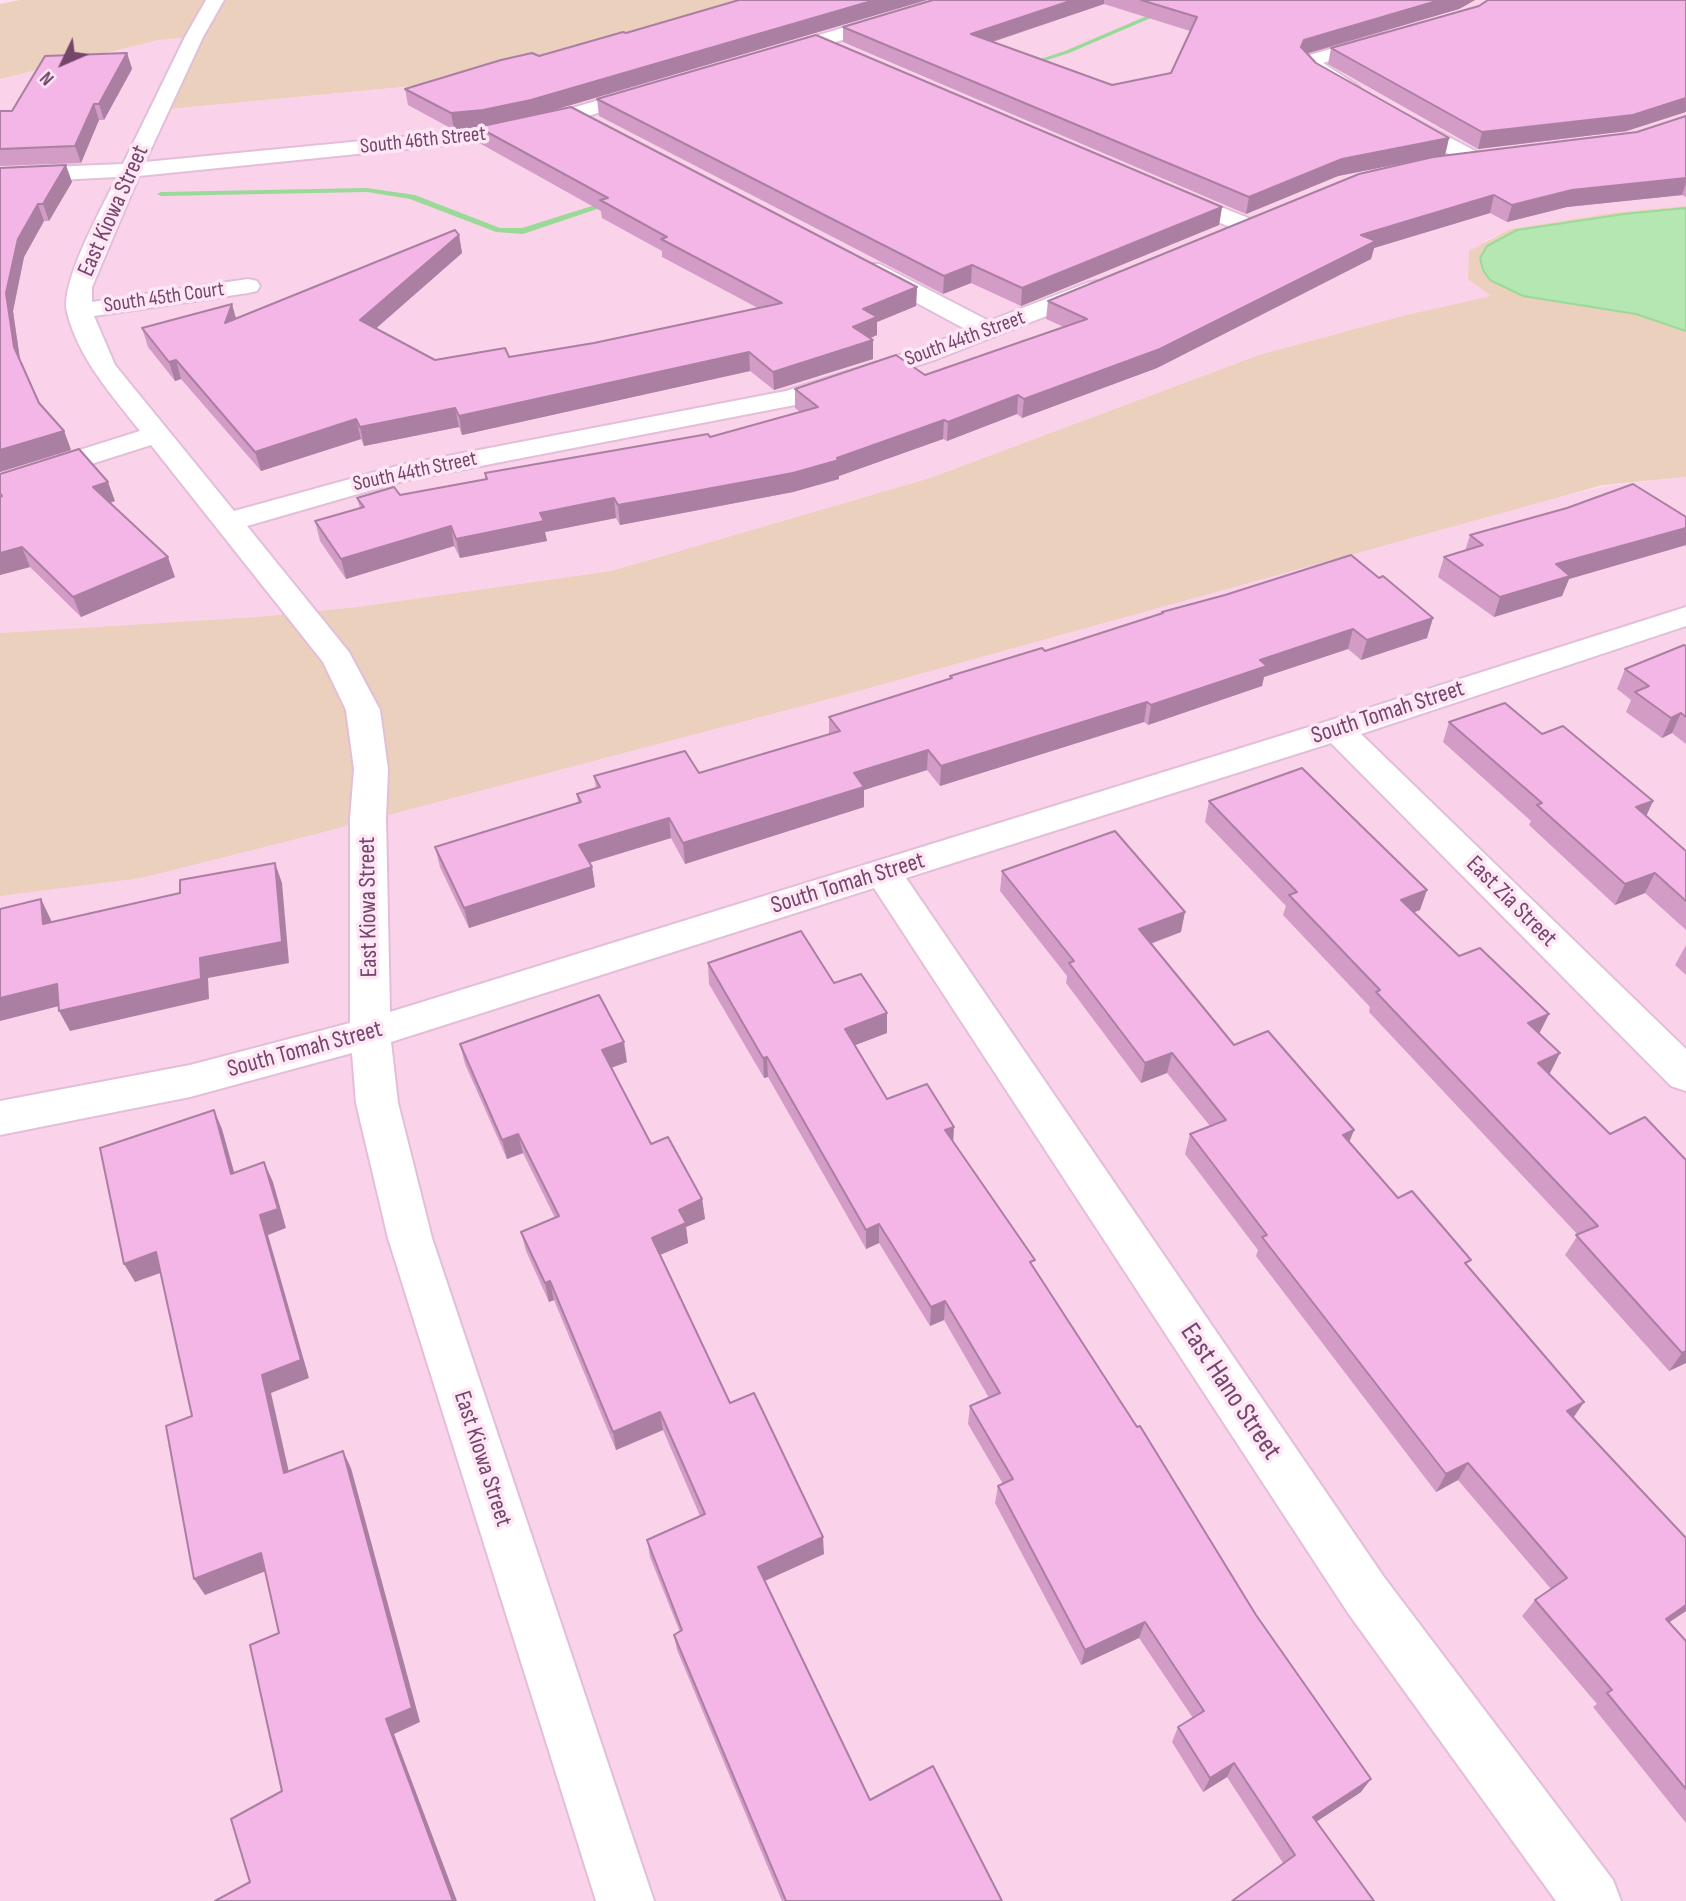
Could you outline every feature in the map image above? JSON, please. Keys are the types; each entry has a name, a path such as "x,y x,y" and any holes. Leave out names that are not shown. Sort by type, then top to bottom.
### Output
{"street":[{"name":"East Kiowa Street","path":"215,0 194,37 103,229 80,287 79,311 103,367 338,659 363,710 371,769 368,819 370,1033 377,1103 410,1238 625,1901"},
{"path":"752,61 955,0"},
{"path":"1396,37 1329,53 1310,61 1321,73 1475,160"},
{"path":"817,41 840,52"},
{"name":"South 46th Street","path":"0,176 131,170 486,135 537,125 663,88"},
{"path":"575,114 597,126"},
{"path":"1440,164 1503,158"},
{"path":"1158,188 1255,221 1217,237"},
{"path":"855,261 989,331"},
{"name":"South 44th Street","path":"230,522 401,472 791,398 989,331 1120,278"},
{"name":"South 45th Court","path":"79,311 248,286"},
{"path":"0,484 158,434"},
{"name":"South Tomah Street","path":"0,1118 190,1081 370,1033 1337,730 1686,616"},
{"name":"East Zia Street","path":"1337,730 1686,1075"},
{"name":"East Hano Street","path":"883,873 1366,1595 1592,1901"}],"shaded area":[{"path":"20,0 752,0 466,81 159,110 194,37 159,40 0,79 0,4"},
{"path":"752,0 1686,0 1686,206 1619,212 1510,229 1485,241 1492,296 1406,315 1259,355 930,478 611,571 357,607 256,617 0,633 0,79 159,40 194,37 160,110 466,81"},
{"path":"1686,206 1686,477 1603,485 840,696 141,878 0,896 0,633 256,617 357,607 611,571 930,478 1259,355 1406,315 1491,296 1468,279 1469,251 1510,229 1619,212"},
{"path":"1686,208 1686,331 1636,314 1523,296 1490,280 1483,270 1480,258 1487,246 1517,230"},
{"path":"1686,477 1686,1901 0,1901 0,895 1493,513 1606,486"}],"building":[{"path":"739,0 875,0 531,100 483,110 451,113 405,89 501,60 532,53 539,56"},
{"path":"933,0 1073,0 971,34 1112,85 1171,73 1197,17 1141,0 1440,0 1304,40 1301,47 1316,63 1449,138 1342,159 1249,197 843,27"},
{"path":"1488,0 1686,0 1686,98 1633,115 1482,132 1331,48 1479,6"},
{"path":"816,35 1222,207 1022,288 972,265 944,276 597,99"},
{"path":"127,53 99,104 94,104 75,146 0,149 0,111 12,111 45,56"},
{"path":"571,107 917,287 863,309 877,317 853,327 873,340 773,372 749,352 459,416 455,408 360,427 356,419 255,452 176,360 169,362 142,328 232,304 225,323 455,230 459,235 360,320 435,360 505,348 509,357 594,343 782,303 661,239 667,237 600,200 608,198 478,127"},
{"path":"1686,116 1686,178 1572,190 1512,205 1494,195 1361,235 1376,241 1160,349 1024,399 1018,395 948,422 944,420 837,458 839,460 793,473 618,505 614,498 540,513 544,521 456,539 451,526 341,559 315,521 364,507 357,498 394,487 400,495 487,479 485,473 708,434 710,437 818,407 795,389 896,355 925,375 1087,319 1048,301 1359,174 1433,157 1637,132"},
{"path":"66,165 43,204 38,204 18,239 6,293 14,347 39,403 64,431 0,450 0,168"},
{"path":"79,449 108,482 93,487 168,557 73,597 22,547 0,553 0,474"},
{"path":"1633,484 1686,517 1686,528 1556,564 1570,576 1500,597 1444,557 1483,545 1470,535 1567,508"},
{"path":"1351,555 1379,578 1383,576 1433,618 1367,640 1353,629 1260,660 1267,666 1151,705 1147,702 941,766 928,750 854,773 864,787 683,843 669,818 579,845 592,867 464,908 435,847 581,802 577,794 600,787 594,776 685,751 699,773 840,731 829,717 952,678 950,676 1042,648 1045,651 1162,612"},
{"path":"1684,645 1686,717 1681,713 1671,718 1635,692 1649,686 1625,669"},
{"path":"1505,703 1542,734 1563,726 1653,801 1636,807 1686,851 1686,901 1655,873 1625,884 1537,805 1542,803 1449,722"},
{"path":"1302,768 1427,890 1401,900 1459,956 1480,948 1549,1014 1528,1023 1560,1053 1538,1063 1610,1134 1645,1117 1686,1160 1686,1351 1682,1353 1576,1235 1598,1226 1376,992 1380,990 1289,895 1297,892 1209,801"},
{"path":"1115,831 1185,912 1139,929 1234,1045 1268,1031 1354,1130 1343,1135 1398,1198 1412,1191 1471,1260 1465,1263 1584,1402 1567,1411 1686,1538 1686,1605 1666,1619 1686,1641 1686,1789 1607,1693 1612,1690 1535,1600 1567,1578 1468,1463 1446,1474 1262,1237 1267,1235 1190,1134 1226,1120 1172,1053 1145,1063 1069,963 1074,961 1002,871"},
{"path":"275,863 282,942 200,958 201,979 59,1011 57,984 0,998 0,909 41,899 43,924 180,893 180,880"},
{"path":"801,931 834,983 861,974 887,1013 845,1029 887,1099 927,1084 954,1127 945,1130 1035,1260 1030,1262 1137,1427 1140,1426 1256,1615 1371,1779 1313,1817 1374,1901 1232,1901 1295,1855 1234,1763 1210,1778 1178,1727 1204,1711 1145,1622 1085,1650 998,1486 1013,1479 970,1406 1000,1393 945,1301 931,1307 879,1224 866,1230 767,1057 763,1058 708,963"},
{"path":"599,995 624,1042 602,1050 651,1144 668,1137 702,1199 679,1210 686,1223 652,1238 730,1403 754,1393 823,1537 758,1567 870,1800 933,1766 1002,1901 786,1901 674,1635 682,1630 647,1540 705,1514 660,1412 613,1432 550,1281 545,1283 521,1232 559,1216 518,1134 502,1140 460,1044"},
{"path":"214,1110 231,1174 264,1162 278,1209 260,1215 301,1360 262,1375 284,1473 343,1451 412,1708 386,1719 453,1901 215,1901 250,1882 231,1819 282,1791 250,1645 279,1633 261,1553 194,1579 166,1426 192,1416 156,1252 124,1264 100,1148"}],"waterway":[{"path":"1026,65 1067,52 1163,11"},
{"path":"161,194 367,190 412,197 499,230 523,231 614,202"}]}
